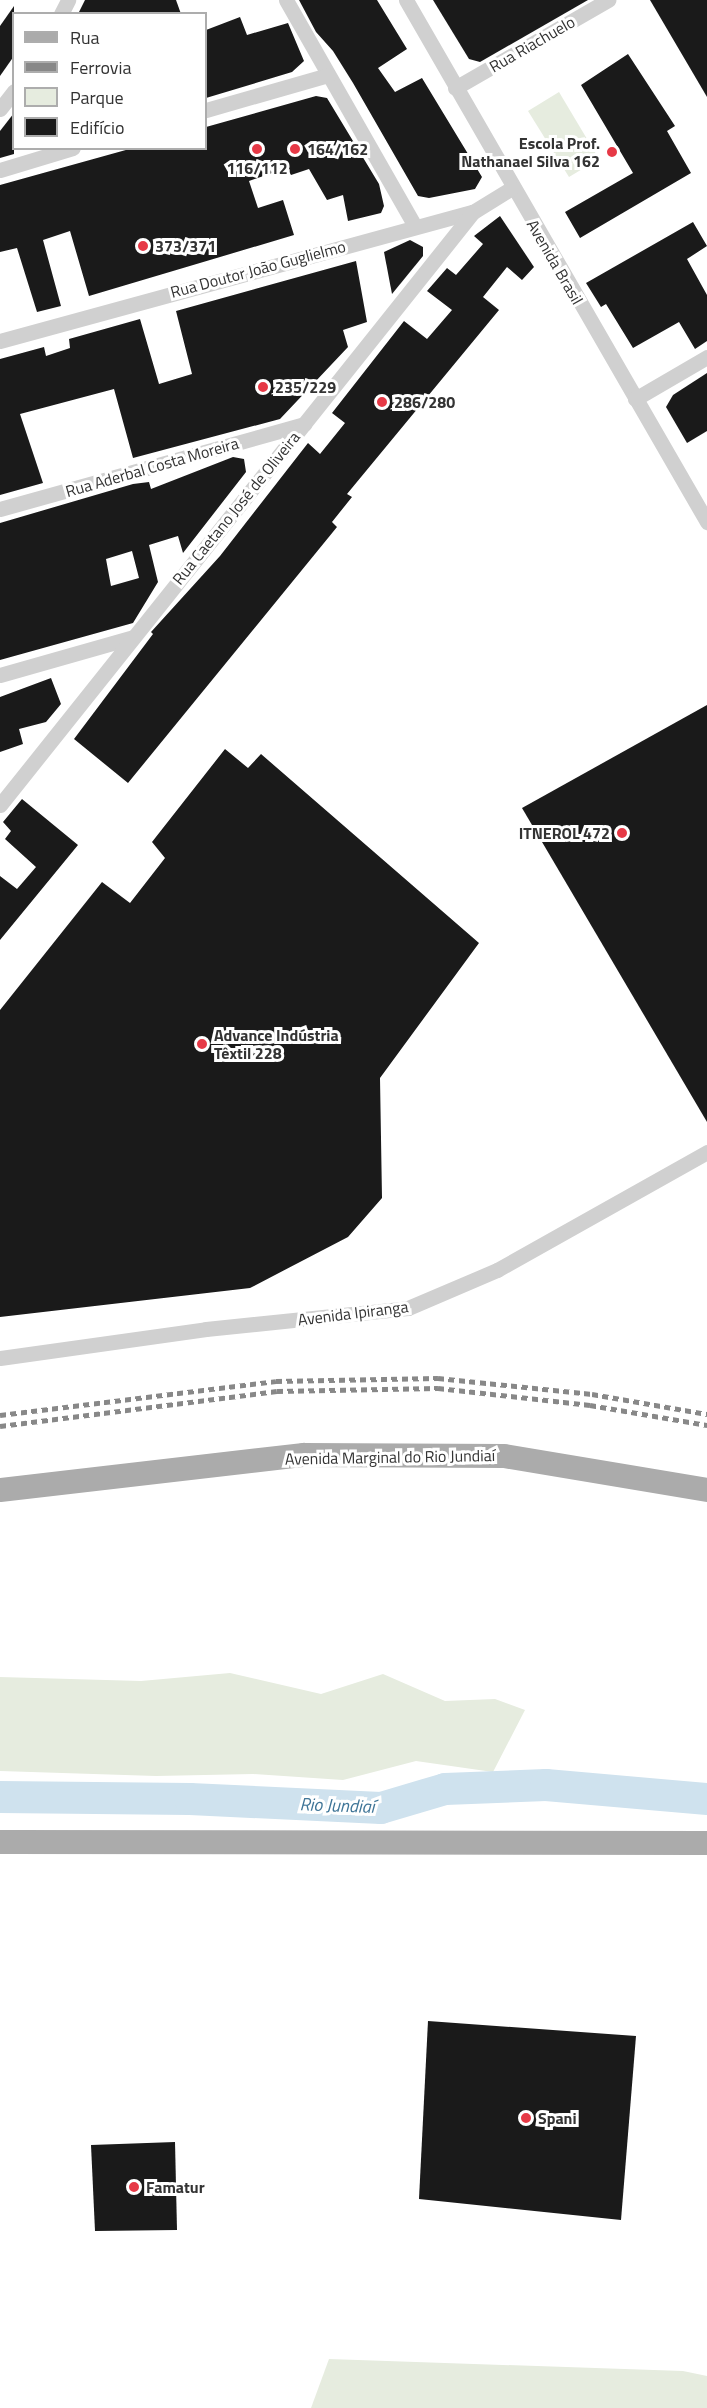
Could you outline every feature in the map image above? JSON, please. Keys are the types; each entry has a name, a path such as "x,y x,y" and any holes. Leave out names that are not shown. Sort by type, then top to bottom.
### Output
{"main road":[{"name":"Avenida Marginal do Rio Jundiaí","path":"0,1490 304,1455 504,1456 707,1490"},
{"path":"0,1842 707,1843"}],"street":[{"path":"286,0 415,226"},
{"name":"Avenida Brasil","path":"406,0 512,188 707,522"},
{"name":"Rua Riachuelo","path":"455,88 609,0"},
{"path":"207,110 328,75"},
{"path":"0,109 12,94"},
{"path":"0,170 66,150"},
{"name":"Rua Doutor João Guglielmo","path":"0,341 473,212 512,188"},
{"name":"Rua Caetano José de Oliveira","path":"0,805 473,212"},
{"path":"635,399 707,357"},
{"name":"Rua Aderbal Costa Moreira","path":"0,509 304,424"},
{"path":"0,675 133,637"},
{"name":"Avenida Ipiranga","path":"0,1358 206,1329 408,1308 497,1270 707,1152"}],"green space":[{"path":"559,92 599,159 569,177 528,111"},
{"path":"230,1673 321,1694 383,1674 445,1701 495,1699 525,1710 493,1772 416,1761 343,1780 253,1774 156,1776 0,1771 0,1677 141,1681"},
{"path":"329,2359 683,2371 707,2376 707,2408 311,2408"}],"building":[{"path":"85,0 176,0 180,12 79,12"},
{"path":"299,0 377,0 407,49 378,68 395,92 422,78 482,177 475,189 429,198 418,196 353,83 333,51 316,32"},
{"path":"433,0 588,0 480,62 469,59"},
{"path":"650,0 707,0 707,97"},
{"path":"14,6 12,59 0,76 0,26"},
{"path":"240,17 247,35 288,23 304,61 292,72 207,98 207,30"},
{"path":"628,54 675,126 667,131 691,173 580,238 565,212 633,173 581,85"},
{"path":"316,96 327,98 379,184 384,206 381,213 348,221 343,195 327,200 309,169 291,175 287,168 249,181 258,208 283,200 294,235 89,296 70,231 43,240 61,306 37,312 17,248 0,252 0,185 126,150 207,150 207,127"},
{"path":"12,116 14,154 0,158 0,131"},
{"path":"500,216 534,267 522,280 507,267 483,297 499,310 347,494 352,497 332,522 337,527 128,783 74,739 153,634 151,632 220,556 308,443 320,454 345,423 332,413 404,321 427,339 452,310 427,291 447,268 456,275 483,244 474,236"},
{"path":"693,222 707,246 687,259 707,295 707,341 695,349 679,322 633,348 606,304 601,307 586,283"},
{"path":"410,240 423,247 423,256 392,294 384,252"},
{"path":"356,261 367,322 343,330 348,347 280,419 133,458 114,389 20,414 43,483 0,495 0,359 44,347 46,356 70,348 69,339 140,319 159,384 192,374 176,311"},
{"path":"707,373 707,431 687,443 666,407 673,395"},
{"path":"233,457 244,459 246,472 183,553 178,536 149,545 158,582 133,623 0,660 0,523 133,484 149,482 151,489","holes":["132,551 139,578 111,586 106,559"]},
{"path":"51,678 61,704 46,722 19,729 23,744 0,752 0,697"},
{"name":"ITNEROL 472","path":"707,705 707,1122 522,808"},
{"name":"Advance Indústria Têxtil 228","path":"225,749 248,768 261,754 479,943 380,1078 382,1198 348,1237 250,1288 0,1317 0,1010 102,882 130,903 165,858 152,842"},
{"path":"22,799 78,845 0,940 0,876 17,889 36,867 5,839 11,831 3,822"},
{"name":"Spani","path":"428,2021 636,2036 621,2220 419,2199"},
{"name":"Famatur","path":"175,2142 177,2230 95,2231 91,2145"}],"waterway":[{"name":"Rio Jundiaí","path":"0,1797 190,1799 381,1808 445,1789 546,1785 707,1799"}],"railway":[{"path":"0,1415 276,1381 438,1378 592,1394 707,1414"},
{"path":"0,1426 277,1391 438,1388 590,1405 707,1425"}],"place":[{"name":"116/112","path":"257,149"},
{"name":"164/162","path":"295,149"},
{"name":"Escola Prof. Nathanael Silva 162","path":"612,152"},
{"name":"373/371","path":"143,246"},
{"name":"235/229","path":"263,387"},
{"name":"286/280","path":"382,402"},
{"name":"ITNEROL 472","path":"622,833"},
{"name":"Advance Indústria Têxtil 228","path":"202,1044"},
{"name":"Spani","path":"526,2118"},
{"name":"Famatur","path":"134,2187"}]}
